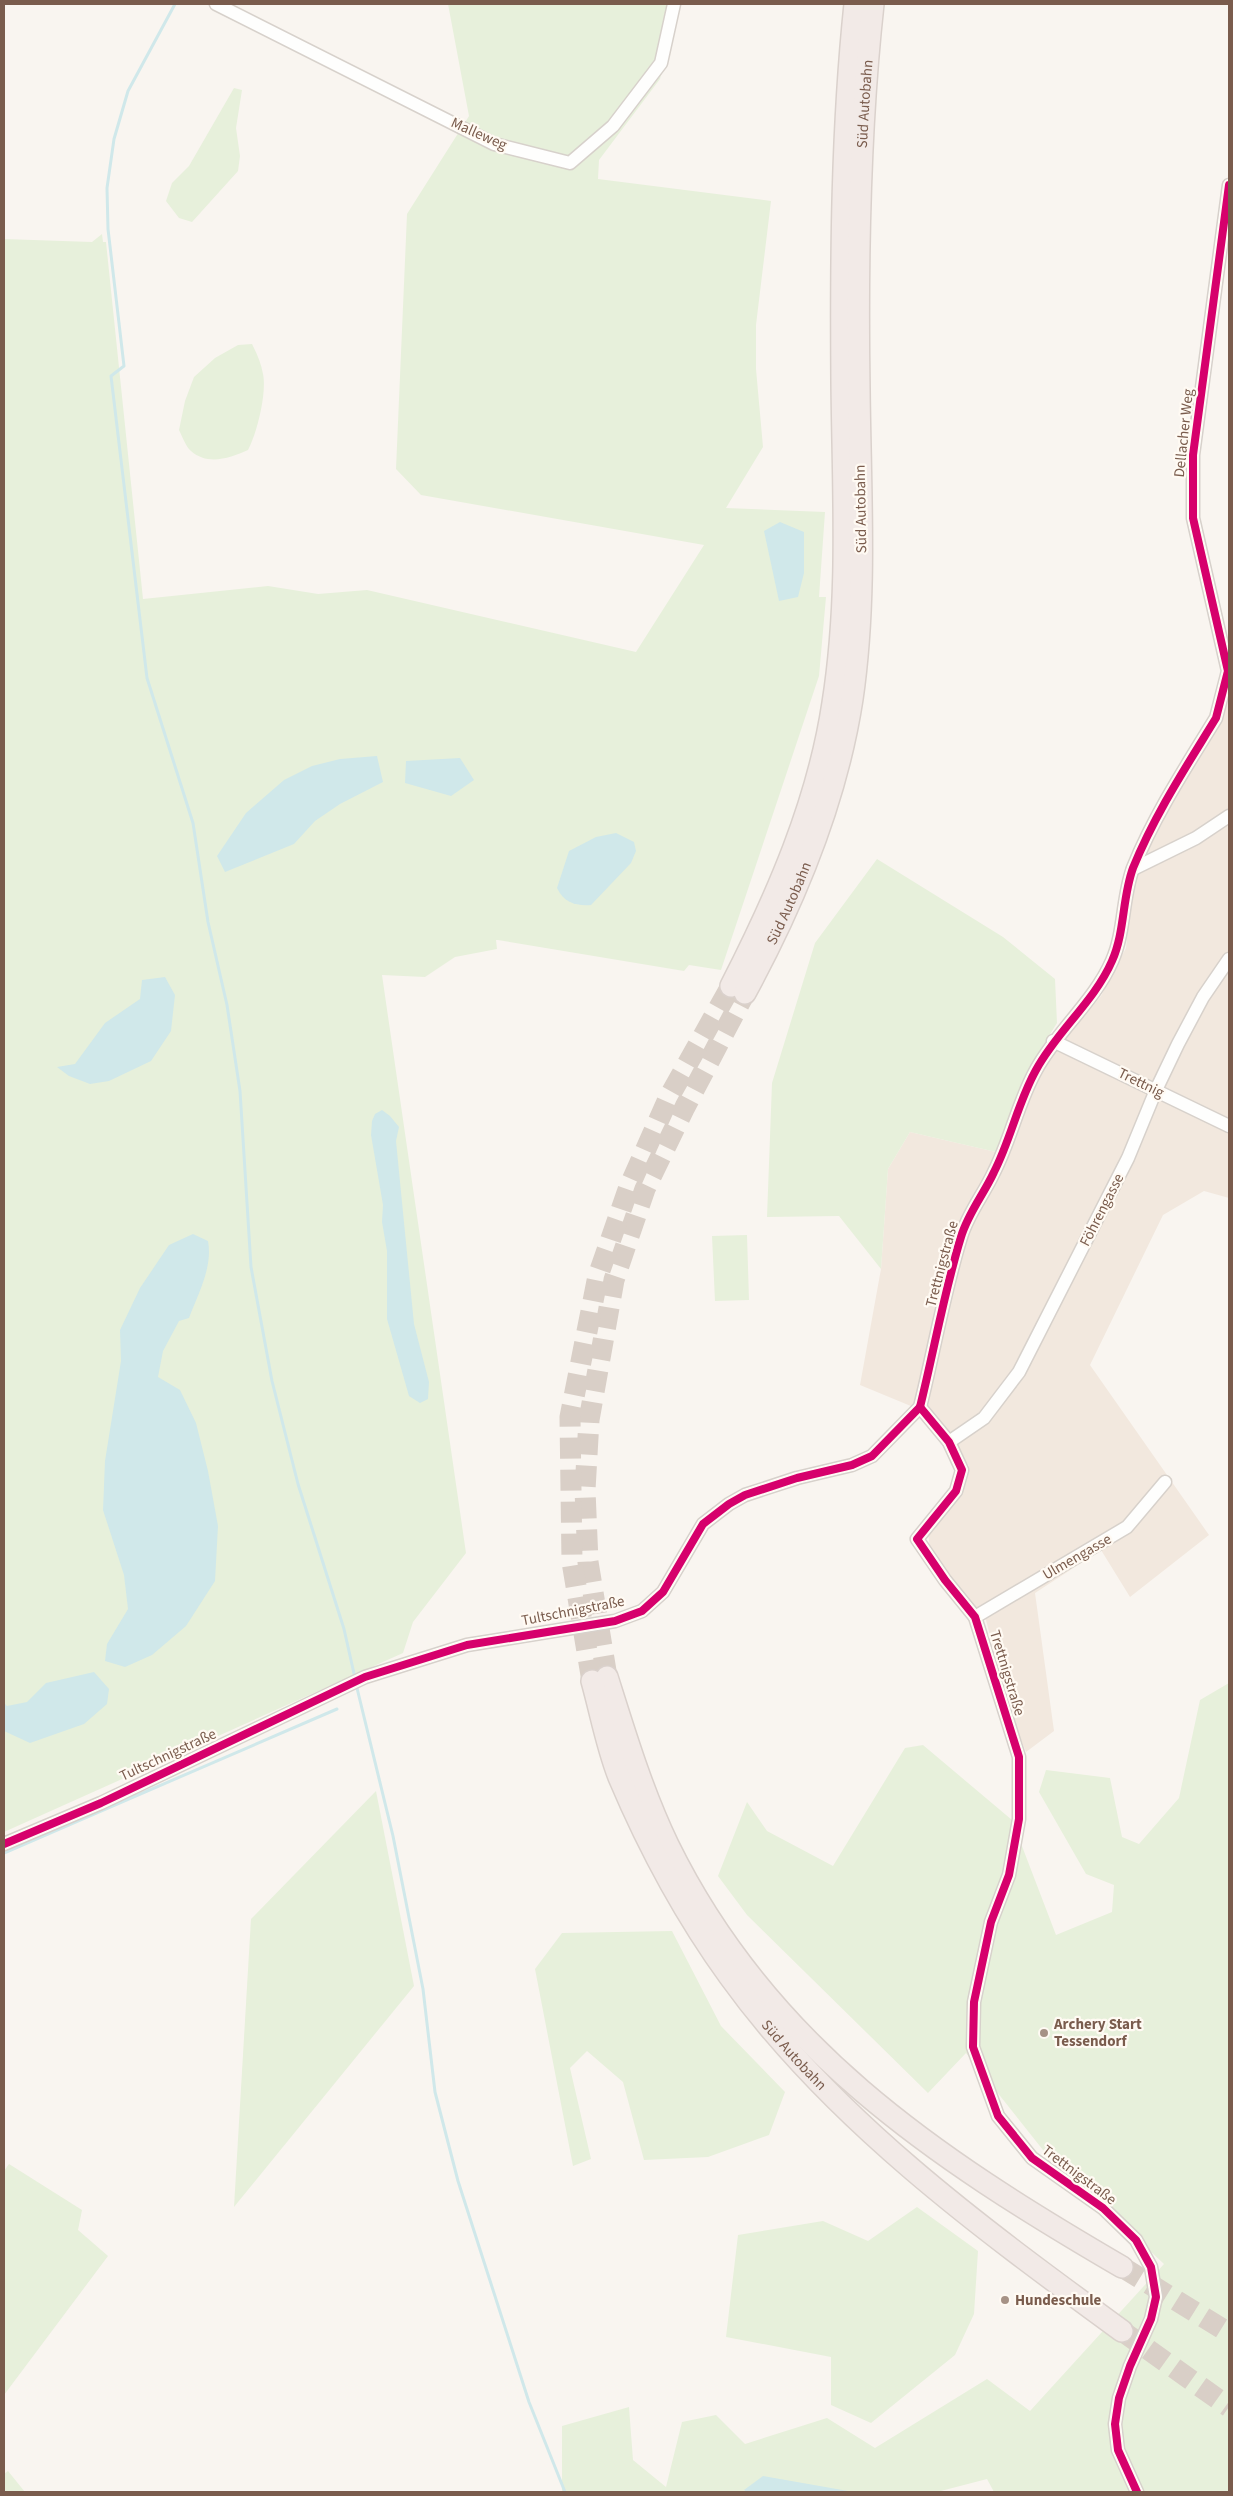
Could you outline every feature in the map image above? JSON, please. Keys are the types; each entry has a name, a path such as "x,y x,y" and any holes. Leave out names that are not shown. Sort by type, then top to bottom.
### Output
{"highway":[{"name":"Süd Autobahn","path":"855,4 845,152 841,267 845,538 842,630 833,704 818,774 800,833 738,990 774,939 818,833 837,770 852,700 859,628 862,540 858,301 862,156 872,4"},
{"name":"Süd Autobahn","path":"1122,2268 957,2166 889,2116 824,2059 772,2003 743,1968 714,1924 668,1845 599,1679 618,1775 652,1848 673,1890 705,1940 730,1978 760,2016 873,2134 935,2188 1122,2331"}],"street":[{"name":"Malleweg","path":"216,4 494,144 570,163 613,126 660,63 674,4"},
{"name":"Dellacher Weg","path":"1133,869 1164,803 1216,718 1229,670 1193,518 1193,455 1229,185"},
{"path":"1133,869 1196,838 1229,816"},
{"name":"Trettnigstraße","path":"1133,869 1126,891 1119,937 1112,960 1096,989 1053,1041 1030,1081 994,1173 974,1206 961,1235 920,1407 949,1442 962,1470 956,1491 916,1539 945,1580 975,1617 1019,1757 1019,1819 1009,1875 991,1922 974,2002 973,2047 998,2116 1032,2158 1103,2208 1136,2240 1151,2267 1156,2297 1151,2319 1130,2366 1120,2398 1115,2424 1118,2450 1136,2492"},
{"name":"Föhrengasse","path":"949,1442 984,1418 1019,1372 1128,1158 1156,1090 1193,1015 1229,959"},
{"name":"Trettnig","path":"1053,1041 1229,1126"},
{"name":"Tultschnigstraße","path":"4,1844 101,1803 366,1676 467,1645 615,1620 642,1611 663,1592 703,1524 729,1504 745,1494 796,1478 852,1465 872,1456 920,1407"},
{"name":"Ulmengasse","path":"975,1617 1128,1528 1165,1482"}],"shaded area":[{"path":"1229,689 1229,1198 1204,1191 1163,1215 1090,1365 1209,1535 1130,1597 1101,1550 1035,1593 1054,1731 1026,1752 1009,1710 985,1616 970,1603 930,1549 928,1532 963,1489 969,1466 935,1416 860,1385 881,1269 888,1169 910,1132 996,1152 1033,1083 1052,1054 1101,996 1126,948 1132,888 1163,815 1224,714"}],"green space":[{"path":"448,4 679,4 660,79 599,160 598,179 771,201 756,325 756,369 763,447 726,508 825,512 819,597 826,597 819,676 721,970 689,965 684,971 496,940 497,949 455,957 425,977 382,975 466,1553 413,1622 403,1653 4,1832 4,239 92,242 102,234 103,242 106,242 143,599 268,586 318,594 367,590 636,652 704,545 421,495 396,469 407,214 469,116"},
{"path":"234,88 242,90 236,128 240,156 238,171 192,222 179,218 166,201 172,183 189,166"},
{"path":"252,344 262,370 264,391 258,423 248,450 234,456 219,459 198,456 187,447 179,430 185,401 194,377 215,358 238,345"},
{"path":"877,859 1003,937 1055,979 1057,1023 1026,1073 996,1152 910,1132 888,1169 881,1269 839,1216 767,1217 772,1083 815,943"},
{"path":"747,1235 749,1300 715,1301 712,1236"},
{"path":"1229,1683 1229,2492 994,2492 987,2479 937,2492 562,2492 562,2426 629,2407 633,2460 666,2487 682,2422 716,2415 745,2444 827,2418 875,2448 987,2379 1030,2411 1164,2264 1043,2150 966,2053 928,2093 747,1915 718,1876 747,1802 767,1831 833,1866 905,1748 923,1745 1012,1820 1056,1935 1112,1912 1114,1885 1086,1874 1039,1792 1046,1770 1110,1778 1122,1837 1139,1844 1179,1798 1200,1700"},
{"path":"376,1791 414,1986 234,2207 251,1919"},
{"path":"672,1931 721,2026 785,2092 769,2135 708,2157 644,2160 623,2082 587,2051 570,2068 591,2159 573,2166 535,1969 562,1933"},
{"path":"9,2164 82,2210 78,2230 108,2256 4,2395 4,2171"},
{"path":"917,2207 978,2251 974,2314 955,2355 871,2423 831,2405 831,2357 726,2337 738,2235 823,2221 868,2241"},
{"path":"8,2471 25,2492 4,2492 4,2474"}],"water":[{"path":"780,522 804,532 804,573 798,597 779,601 764,531"},
{"path":"377,756 383,782 340,804 315,821 294,844 225,872 217,856 246,813 284,780 312,766 340,759"},
{"path":"460,758 474,780 451,796 405,783 406,761"},
{"path":"616,833 634,842 636,851 631,863 591,905 575,904 563,897 557,888 569,851 596,837"},
{"path":"165,977 175,995 171,1031 151,1061 109,1081 90,1084 69,1076 57,1067 75,1064 105,1023 140,999 142,980"},
{"path":"382,1110 399,1127 396,1141 414,1324 429,1382 428,1399 420,1403 409,1396 387,1319 387,1251 382,1222 383,1205 371,1135 372,1121 375,1114"},
{"path":"193,1234 208,1241 207,1270 189,1318 179,1321 163,1351 158,1377 180,1390 196,1423 208,1471 218,1526 215,1581 186,1626 152,1655 125,1667 105,1661 107,1644 128,1609 124,1575 103,1510 105,1461 121,1361 120,1330 140,1288 169,1245"},
{"path":"94,1672 109,1689 107,1704 84,1724 30,1743 4,1731 4,1703 7,1706 27,1702 46,1683"},
{"path":"763,2476 848,2491 747,2492 744,2490"}],"waterway":[{"path":"175,4 128,91 114,139 107,188 108,229 124,366 111,376 147,678 193,823 208,922 227,1005 240,1091 251,1267 272,1381 298,1484 344,1629 355,1678"},
{"path":"356,1684 393,1836 423,1989 435,2092 458,2181 529,2402 565,2492"},
{"path":"4,1853 337,1709"}],"tunnel":[{"path":"592,1681 572,1562 570,1417 598,1276 629,1187 669,1097 731,986"},
{"path":"607,1677 588,1562 585,1490 589,1420 614,1280 645,1189 685,1107 745,993"},
{"path":"1122,2267 1229,2333"},
{"path":"1122,2331 1229,2407"}],"cycle path":[{"path":"920,1407 949,1279 964,1228 1000,1159 1024,1095 1036,1070 1054,1042 1086,1003 1112,961 1119,938 1129,879 1133,868 1161,810 1216,718 1228,671 1193,518 1193,455 1229,185"},
{"path":"920,1407 949,1442 962,1470 956,1491 917,1539 945,1580 975,1617 1019,1757 1019,1819 1009,1875 991,1922 974,2002 973,2047 998,2116 1032,2158 1103,2208 1136,2240 1151,2267 1156,2297 1151,2319 1130,2366 1119,2398 1115,2424 1118,2450 1137,2492"},
{"path":"4,1844 101,1803 365,1677 467,1645 615,1621 642,1611 663,1592 703,1524 729,1504 745,1495 797,1478 852,1465 872,1456 920,1407"}],"place":[{"name":"Archery Start Tessendorf","path":"1044,2033"},
{"name":"Hundeschule","path":"1005,2300"}]}
